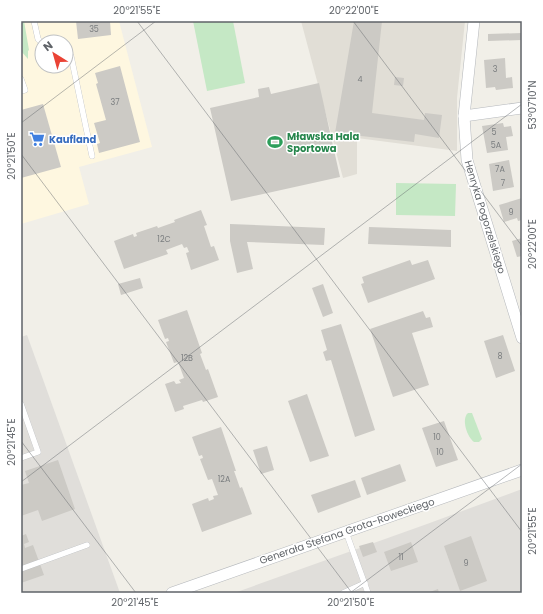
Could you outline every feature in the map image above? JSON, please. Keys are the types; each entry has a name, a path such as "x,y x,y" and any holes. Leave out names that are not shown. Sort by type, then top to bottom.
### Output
{"street":[{"name":"Henryka Pogorzelskiego","path":"474,21 464,116 467,160 522,338"},
{"path":"464,116 522,108"},
{"name":"Generała Stefana Grota-Roweckiego","path":"172,593 522,470"}],"lane":[{"path":"34,21 37,34"},
{"path":"74,70 92,156"},
{"path":"21,79 25,90 21,91"},
{"path":"21,404 38,452 21,458"},
{"path":"346,532 368,593"},
{"path":"21,569 87,546"},
{"path":"343,593 365,583"}],"shaded area":[{"path":"21,21 119,21 152,147 79,167 89,204 21,224"},
{"path":"301,21 465,21 457,98 457,151 357,138 357,174 343,178"},
{"path":"27,335 120,593 21,593 21,337"},
{"path":"522,489 522,593 234,593 427,524"}],"green space":[{"path":"21,21 24,21 29,50 28,59 21,51"},
{"path":"193,21 233,21 245,83 207,91"},
{"path":"396,183 456,184 455,216 396,215"},
{"path":"468,413 472,413 482,439 479,442 474,442 471,440 467,432 465,419"}],"building":[{"path":"76,21 110,21 111,35 78,39"},
{"path":"354,21 382,21 372,113 424,120 425,113 442,115 439,138 415,134 414,142 335,133"},
{"path":"522,33 522,40 488,41 488,34"},
{"path":"505,58 506,78 512,77 513,88 496,90 495,87 486,88 484,60"},
{"path":"120,66 140,142 99,153 97,144 100,143 94,123 106,120 96,84 98,83 95,73"},
{"path":"395,77 404,78 403,86 394,85"},
{"name":"Mławska Hala Sportowa","path":"319,83 340,177 231,201 210,108 259,97 258,89 269,87 271,94"},
{"name":"Kaufland","path":"43,104 61,167 21,178 21,110"},
{"path":"503,123 504,127 511,126 513,136 506,137 508,150 487,153 482,126"},
{"path":"509,160 514,187 493,191 489,164"},
{"path":"522,198 522,220 518,221 517,218 504,222 499,205"},
{"path":"201,210 207,225 204,226 211,247 214,246 219,260 191,270 186,253 189,252 187,247 184,248 182,244 166,250 168,254 124,269 114,241 133,234 134,237 137,236 136,233 175,222 174,220"},
{"path":"230,224 325,228 324,245 247,242 253,269 237,273 230,241"},
{"path":"369,227 451,230 451,247 368,244"},
{"path":"522,238 522,256 517,257 512,241"},
{"path":"410,260 412,265 428,260 435,279 368,303 361,284 364,283 362,277"},
{"path":"140,278 143,288 121,295 118,284"},
{"path":"323,284 333,313 323,317 312,288"},
{"path":"187,310 202,353 200,354 206,370 208,369 218,397 183,406 184,409 175,412 165,384 174,381 176,384 181,383 179,380 184,378 178,362 174,363 166,342 169,341 168,338 165,339 158,320"},
{"path":"423,311 426,318 430,317 433,327 412,333 429,385 393,397 370,329"},
{"path":"341,324 375,430 355,437 331,360 326,361 323,352 327,350 321,330"},
{"path":"503,335 515,371 496,378 484,341"},
{"path":"307,394 329,456 310,462 288,401"},
{"path":"444,421 458,460 436,467 422,428"},
{"path":"221,427 236,471 234,471 240,488 242,487 252,514 202,532 192,504 208,498 209,501 214,499 213,496 218,495 212,479 208,480 200,459 203,458 202,455 199,456 192,437"},
{"path":"267,446 274,470 261,474 253,450"},
{"path":"58,460 75,509 42,521 38,510 21,516 21,485 29,483 25,471"},
{"path":"400,464 406,481 367,495 361,478"},
{"path":"355,480 361,497 318,513 311,495"},
{"path":"26,534 29,542 24,544 25,548 33,545 44,575 21,583 21,536"},
{"path":"471,536 487,581 460,591 444,546"},
{"path":"373,542 377,552 363,557 359,546"},
{"path":"411,542 418,562 391,571 384,552"},
{"path":"438,589 439,593 427,593"}],"place":[{"name":"Kaufland","path":"37,139"},
{"name":"Mławska Hala Sportowa","path":"275,142"}]}
